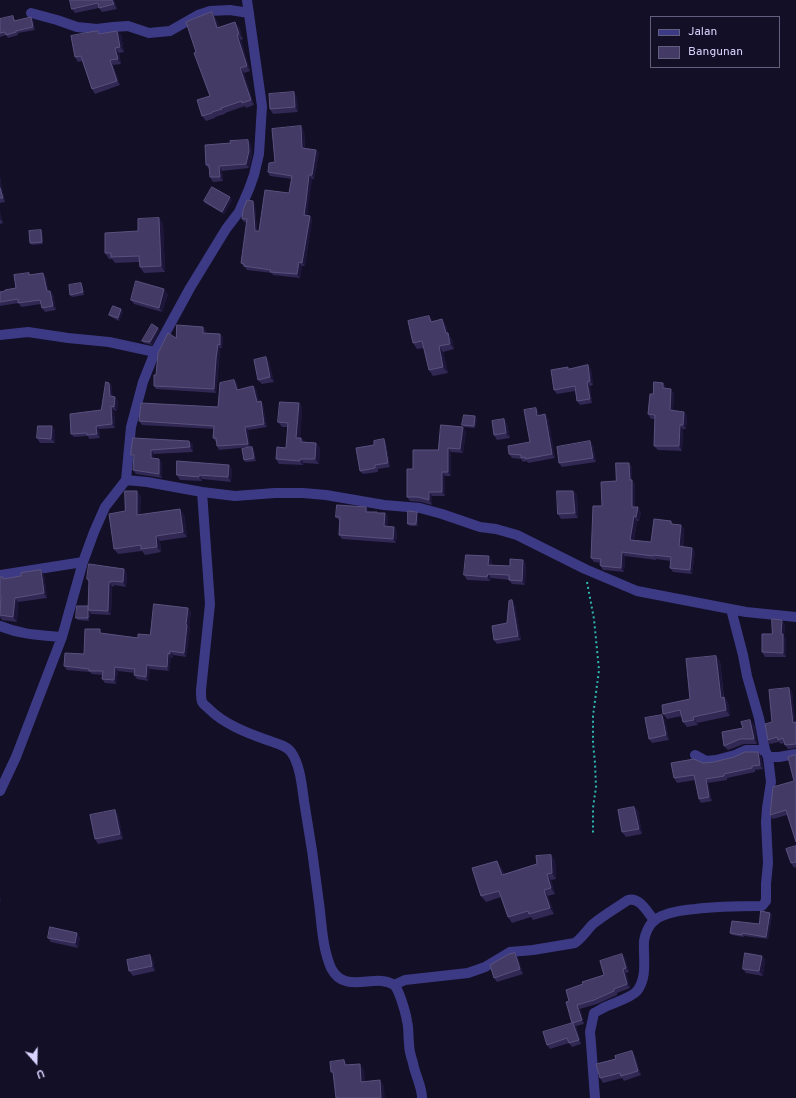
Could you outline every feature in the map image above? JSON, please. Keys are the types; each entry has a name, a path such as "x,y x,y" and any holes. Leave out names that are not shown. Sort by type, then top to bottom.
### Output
{"street":[{"path":"0,791 16,757 62,637 83,562 105,507 126,480 131,427 143,382 156,352 190,288 239,212 254,174 259,154 262,106 247,0"},
{"path":"31,13 77,27 97,29 128,26 150,33 170,31 198,15 210,11 230,10 249,13"},
{"path":"0,335 28,332 109,342 156,352"},
{"path":"126,480 235,496 274,493 303,493 326,495 384,505 420,508 480,527 496,529 517,535 585,569 637,591 746,612 796,618"},
{"path":"202,492 210,604 201,690 202,702 223,721 251,734 279,744 292,753 298,766 302,786 319,903 322,936 331,968 337,976 344,981 363,983 383,980 394,985 401,997 408,1022 409,1044 413,1065 422,1090 422,1098"},
{"path":"0,575 83,562"},
{"path":"595,1098 590,1043 590,1032 594,1013 621,1001 636,992 642,983 644,969 644,940 647,930 654,920 666,914 682,910 712,907 762,906 766,901 768,863 766,808 771,782 759,718 747,676 744,655 731,608"},
{"path":"0,626 27,634 62,637"},
{"path":"695,755 706,761 735,755 746,750 766,753 779,757 796,754"},
{"path":"394,985 405,980 468,973 485,967 510,952 575,943 592,925 628,900 632,899 638,901 654,920"}],"path":[{"path":"585,569 594,619 599,670 593,716 596,787 593,808 593,834"}],"building":[{"path":"70,0 112,0 114,4 99,8 98,3 72,9"},
{"path":"212,12 217,28 235,22 239,34 237,35 247,66 240,68 251,100 242,103 242,101 202,116 197,100 210,96 194,53 196,52 186,22"},
{"path":"13,16 14,21 31,17 33,27 6,35 5,32 0,33 0,19"},
{"path":"98,31 99,34 117,31 120,47 115,48 118,59 110,60 117,81 92,89 81,56 75,57 71,36"},
{"path":"294,92 295,107 270,109 269,94"},
{"path":"301,126 302,148 316,150 312,175 309,175 304,215 310,216 302,263 299,262 297,274 270,272 271,270 244,266 244,264 241,263 247,219 242,219 243,210 247,200 253,201 255,231 259,231 265,190 289,193 292,176 268,172 269,163 275,162 272,129"},
{"path":"248,140 249,151 246,164 219,166 220,177 210,177 209,165 206,165 205,145"},
{"path":"212,187 230,197 222,212 204,201"},
{"path":"0,188 3,198 0,198"},
{"path":"159,218 161,266 140,267 139,256 111,257 111,253 105,253 105,233 138,231 138,219"},
{"path":"41,230 42,242 30,243 29,231"},
{"path":"29,273 29,275 43,273 47,291 50,291 53,306 42,308 40,300 18,303 18,299 0,302 0,292 16,288 14,275"},
{"path":"136,281 164,289 159,308 131,300"},
{"path":"81,283 83,292 70,295 69,285"},
{"path":"113,306 121,309 118,318 109,315"},
{"path":"429,316 431,322 442,319 446,333 448,333 450,344 439,346 443,367 429,370 422,341 413,343 408,321"},
{"path":"152,324 158,328 150,342 142,341"},
{"path":"177,325 203,327 203,333 220,334 220,345 218,344 216,358 214,389 154,386 154,375 156,375 158,353 168,333 176,338"},
{"path":"266,357 270,377 258,380 254,360"},
{"path":"588,365 590,381 587,382 590,399 577,401 575,386 554,390 551,370 568,367 568,369"},
{"path":"234,380 237,390 253,386 257,402 261,401 264,424 245,427 248,444 217,446 216,438 213,438 214,426 139,421 141,403 218,407 220,383"},
{"path":"106,382 109,383 110,396 115,397 114,407 111,406 112,424 96,426 97,434 71,434 70,414 101,410"},
{"path":"654,382 663,383 663,388 671,389 670,410 684,412 683,425 680,425 679,446 654,446 655,415 648,414 650,394 653,394"},
{"path":"280,402 299,403 296,438 301,438 301,442 316,443 315,459 300,459 300,461 276,459 277,447 286,448 288,423 278,422"},
{"path":"536,408 537,416 545,414 552,454 525,459 525,457 521,458 521,455 509,454 508,446 530,442 524,410"},
{"path":"464,415 475,416 474,426 462,425"},
{"path":"504,419 506,433 494,435 492,421"},
{"path":"441,425 463,427 460,449 448,448 448,472 442,472 442,492 429,492 429,500 418,497 407,497 407,469 413,469 413,450 438,450"},
{"path":"38,426 52,426 51,439 37,438"},
{"path":"133,438 189,441 190,447 151,450 151,458 159,459 159,474 133,470 134,455 131,455"},
{"path":"384,439 388,463 375,465 375,468 360,471 356,448 374,445 374,441"},
{"path":"590,441 593,458 559,463 557,447"},
{"path":"252,447 254,458 244,460 242,449"},
{"path":"177,461 229,465 228,477 177,475"},
{"path":"616,463 629,463 630,480 632,480 632,507 638,507 636,517 634,516 630,540 651,542 654,519 671,521 671,524 681,525 679,546 692,548 690,570 670,568 671,557 622,552 621,568 601,566 601,559 591,558 593,506 602,506 601,482 616,481"},
{"path":"125,491 137,491 137,515 180,509 183,532 156,536 157,547 141,549 141,545 114,549 109,514 125,511"},
{"path":"557,491 573,491 575,513 558,514"},
{"path":"337,505 366,507 366,512 385,513 384,526 394,527 393,539 339,535 340,517 336,517"},
{"path":"408,511 417,512 416,524 408,524"},
{"path":"466,555 489,556 488,565 510,566 510,559 523,560 522,581 509,580 509,575 488,574 487,577 464,575"},
{"path":"89,564 124,569 123,582 109,582 108,611 88,610 89,580 87,579"},
{"path":"41,570 44,593 15,598 13,617 0,615 0,577 3,577 3,579 21,576 21,573"},
{"path":"512,600 518,636 494,640 492,626 507,623 509,601"},
{"path":"154,604 188,608 184,653 170,651 170,654 168,653 167,667 147,665 146,677 134,675 135,669 115,667 114,680 102,679 103,671 89,671 89,669 64,666 65,653 84,654 85,629 100,629 100,633 138,638 138,634 150,635"},
{"path":"77,606 88,606 88,618 76,618"},
{"path":"772,619 782,620 781,634 783,634 783,653 762,652 762,634 772,634"},
{"path":"716,656 721,698 724,697 726,710 693,717 694,720 683,722 680,710 663,714 662,705 690,699 686,659"},
{"path":"789,688 793,723 796,722 796,744 785,745 783,738 778,740 777,737 768,740 765,724 772,722 769,690"},
{"path":"662,715 666,735 649,739 645,718"},
{"path":"750,720 754,739 740,739 724,746 722,732 743,728 741,722"},
{"path":"745,752 758,752 760,765 724,774 724,776 706,779 709,797 699,799 694,775 674,778 671,763 694,759 703,763 714,762 734,757"},
{"path":"796,755 796,842 786,810 770,815 773,787 794,781 788,757"},
{"path":"634,807 639,829 622,832 618,810"},
{"path":"115,810 120,834 95,839 90,815"},
{"path":"796,846 796,862 791,863 786,849"},
{"path":"551,855 552,873 547,874 551,888 544,890 550,908 529,914 528,911 508,917 499,891 481,896 472,868 497,861 502,875 537,864 536,856"},
{"path":"761,911 770,913 766,937 742,933 742,935 730,933 732,921 759,924"},
{"path":"50,927 77,933 75,943 48,938"},
{"path":"515,953 520,969 494,978 490,965 509,954"},
{"path":"745,953 762,956 759,971 743,969"},
{"path":"622,954 626,968 623,969 627,984 594,1000 577,1005 582,1020 572,1023 566,1002 569,1001 566,990 583,984 582,982 604,975 600,961"},
{"path":"150,955 152,966 129,971 127,960"},
{"path":"573,1023 579,1040 569,1043 567,1038 547,1045 543,1032"},
{"path":"632,1051 638,1071 621,1076 620,1073 600,1078 596,1064 616,1059 615,1056"},
{"path":"344,1060 345,1065 360,1064 361,1082 380,1080 381,1098 336,1098 333,1072 331,1072 330,1062"}]}
